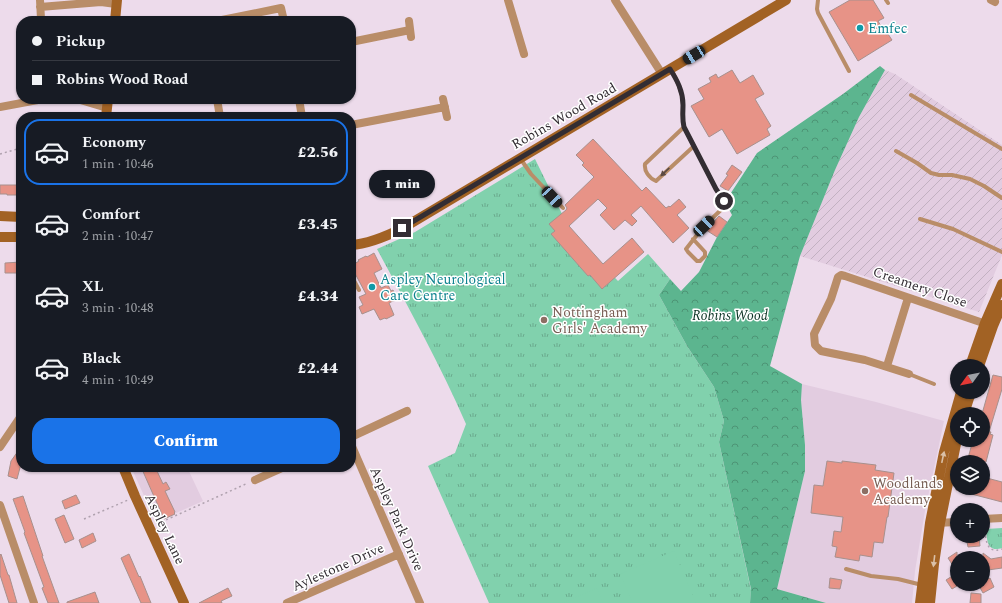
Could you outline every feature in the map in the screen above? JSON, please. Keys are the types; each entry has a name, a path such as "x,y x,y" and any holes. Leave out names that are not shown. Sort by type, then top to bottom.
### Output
{"street":[{"path":"508,0 524,54"},
{"path":"615,0 666,72"},
{"name":"Robins Wood Road","path":"356,244 371,241 391,234 786,0"},
{"path":"41,16 40,3 117,2 116,16"},
{"path":"242,16 281,8 283,16"},
{"path":"356,41 410,30"},
{"path":"356,124 444,103 447,117"},
{"path":"0,107 16,104"},
{"path":"94,104 107,108"},
{"path":"0,216 16,217"},
{"path":"0,237 16,237"},
{"name":"Creamery Close","path":"887,366 821,351 815,345 814,334 831,299 840,275 989,325"},
{"path":"981,359 989,325 1002,284"},
{"path":"908,298 887,366 909,374"},
{"path":"973,359 989,325 1002,306"},
{"path":"930,603 934,564 935,523 944,452 959,399"},
{"path":"356,435 406,411"},
{"path":"0,447 16,423"},
{"path":"920,603 922,585 935,523 955,447"},
{"name":"Aspley Park Drive","path":"356,455 420,603"},
{"name":"Aspley Lane","path":"125,472 184,603"},
{"path":"255,480 273,472"},
{"path":"0,504 34,603"},
{"path":"990,519 1002,518"},
{"path":"935,523 950,522"},
{"name":"Aylestone Drive","path":"287,603 399,554"}],"lane":[{"path":"818,0 818,13 849,72"},
{"path":"666,72 678,81 683,104 682,119 684,127 725,204 723,208 704,226 693,239 686,249 697,261 700,261 705,256 705,252 693,239"},
{"path":"911,95 1002,149"},
{"path":"684,127 645,164 644,167 646,171 652,179 656,181 694,146"},
{"path":"896,151 931,173 952,175 970,179 1002,198"},
{"path":"520,158 531,174 563,208"},
{"path":"920,219 954,229 1002,252"},
{"path":"356,286 358,290"},
{"path":"909,374 934,384"},
{"path":"846,569 871,576 898,579 922,585"}],"path":[{"path":"0,154 16,149"},
{"path":"150,527 255,480"},
{"path":"84,520 135,496"},
{"path":"986,543 994,550 1002,549"}],"shaded area":[{"path":"885,70 895,74 1002,145 1002,255 979,312 800,256 835,170 859,117"},
{"name":"Woodlands Academy","path":"802,384 876,402 944,421 925,511 915,571 912,603 826,603 777,589 805,471 805,445 801,400"},
{"path":"133,472 189,472 203,501 156,522"}],"green space":[{"name":"Robins Wood","path":"880,66 885,70 859,117 835,170 800,256 770,366 802,384 801,400 805,445 805,471 777,589 826,603 750,603 751,589 719,442 724,421 714,387 687,346 659,295 670,279 681,291 699,272 717,237 732,215 725,202 757,153 843,94"},
{"name":"Nottingham Girls' Academy","path":"535,159 571,231 618,281 648,254 670,279 659,295 687,346 714,387 724,421 719,442 751,590 750,603 489,603 428,466 455,453 466,424 435,358 377,249 415,232"},
{"path":"1002,528 1002,548 993,549 989,544 990,529"},
{"path":"674,551 696,603 633,603 620,574"},
{"path":"597,588 603,603 562,603"}],"building":[{"name":"Emfec","path":"850,0 873,0 884,18 878,21 886,35 888,34 892,40 858,61 829,12"},
{"path":"732,70 740,83 753,75 764,94 755,99 771,126 767,129 770,135 737,154 722,129 709,137 691,106 704,99 698,89 711,82 709,78 716,74 718,78"},
{"path":"593,139 642,191 646,187 666,208 669,206 670,207 679,199 686,207 677,215 689,228 673,243 641,206 631,215 637,221 632,226 625,220 614,230 600,215 607,208 598,199 569,226 603,264 632,238 644,252 602,289 590,275 588,276 551,234 555,231 549,224 566,210 567,208 565,205 594,177 582,165 584,163 576,155"},
{"path":"732,165 742,172 728,191 720,186 728,175 726,174"},
{"path":"0,185 16,185 16,195 0,194"},
{"path":"719,216 727,222 717,237 706,230"},
{"name":"Aspley Neurological Care Centre","path":"374,253 382,269 374,273 381,288 388,285 391,291 393,290 397,299 389,303 394,315 386,319 380,320 374,309 362,314 359,307 363,305 359,297 366,294 356,275 356,263 359,261 358,260 366,256 367,257"},
{"path":"16,262 16,273 5,273 5,263"},
{"path":"993,375 1002,377 1002,389 990,429 990,407 984,407 986,399 990,399 990,386"},
{"path":"990,434 993,435 990,447"},
{"path":"971,447 990,447 988,455 969,455"},
{"path":"16,454 16,472 19,472 17,479 8,476 11,461"},
{"path":"827,461 842,463 842,461 876,465 875,470 894,473 883,543 874,542 872,557 860,555 859,561 835,557 837,547 832,546 834,531 841,532 843,517 811,513 814,485 823,486"},
{"path":"143,472 157,472 163,484 166,482 170,489 165,491 175,514 164,519"},
{"path":"990,479 1002,482 1002,502 975,495 990,495"},
{"path":"76,495 80,503 65,509 62,501"},
{"path":"23,496 59,603 48,603 42,588 44,587 13,499"},
{"path":"64,515 74,539 65,543 55,519"},
{"path":"93,533 96,541 82,548 79,540"},
{"path":"967,543 980,543 980,546 968,547"},
{"path":"1,554 17,603 9,603 0,575"},
{"path":"129,554 151,603 141,603 121,558"},
{"path":"1002,557 1002,568 990,570 990,558"},
{"path":"950,577 950,586 946,580"},
{"path":"830,578 842,580 840,589 829,588"},
{"path":"990,578 994,587 990,589"},
{"path":"228,588 232,596 221,601 222,603 199,603"},
{"path":"95,592 99,603 67,603 67,602"},
{"path":"971,593 981,594 981,603 970,603"}],"place":[{"name":"Emfec","path":"860,28"},
{"name":"Aspley Neurological Care Centre","path":"372,287"},
{"name":"Nottingham Girls' Academy","path":"544,320"},
{"name":"Woodlands Academy","path":"865,491"}],"route":[{"path":"402,228 670,69 678,81 681,93 683,104 682,119 684,127 716,189 724,201"}]}
